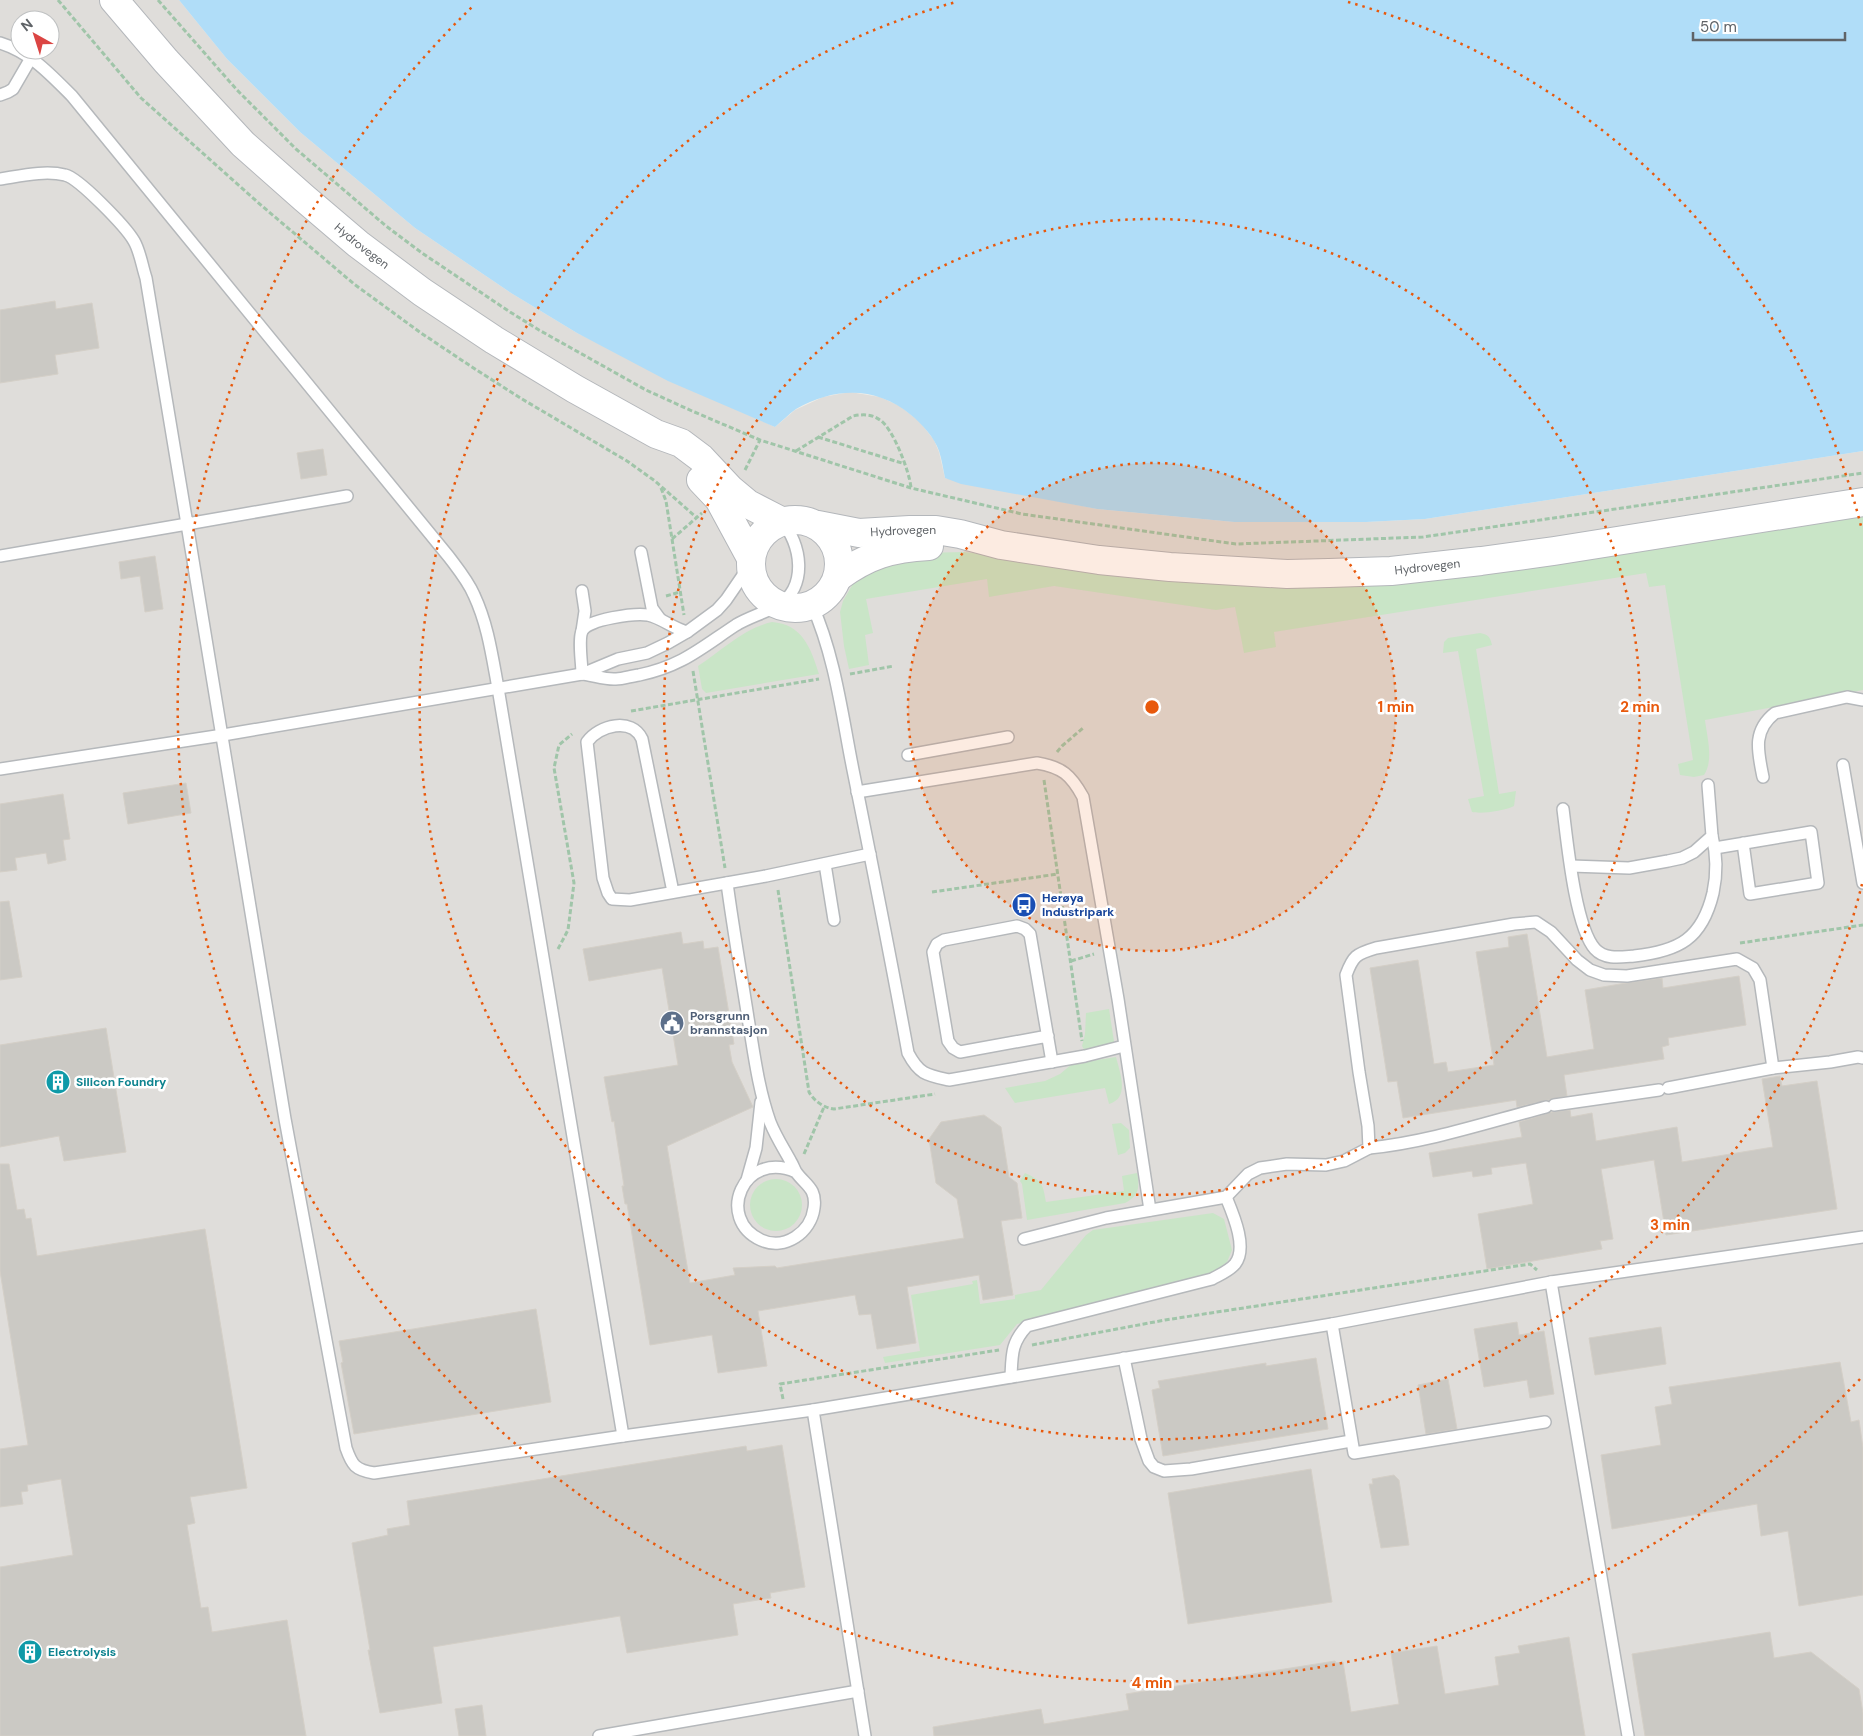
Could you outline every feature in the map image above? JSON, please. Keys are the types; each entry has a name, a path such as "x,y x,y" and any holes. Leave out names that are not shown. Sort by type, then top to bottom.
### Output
{"street":[{"name":"Hydrovegen","path":"114,0 166,61 243,144 358,244 422,292 494,340 575,389 656,434 681,443 701,458 730,489 748,504 781,521 806,520 818,525 858,533 936,530 988,542 1099,560 1204,570 1288,574 1391,571 1434,567 1554,551 1863,502"},
{"name":"Hydrovegen","path":"656,434 718,499 730,517 751,562 754,582 764,596 778,605"},
{"path":"751,562 754,546 761,535 781,521"},
{"path":"818,525 829,535 837,548 840,563 838,577"},
{"name":"Hydrovegen","path":"812,605 827,594 838,577 857,564 889,551 913,547 961,546 988,542"},
{"path":"778,605 795,608 812,605"}],"lane":[{"path":"0,95 13,89 29,60"},
{"path":"33,60 43,67 72,96 464,578 474,594 488,632 498,688 623,1436"},
{"path":"0,179 24,175 66,175 79,183 117,220 135,242 146,278 285,1119 346,1448 352,1463 361,1471 374,1473 813,1410 1332,1324 1551,1282 1863,1237"},
{"path":"0,556 347,496"},
{"path":"582,674 615,680 657,671 674,665 737,624 778,605 791,592 798,575 799,566 795,546 787,528 781,521"},
{"path":"641,552 652,608 660,619 671,627 687,632"},
{"path":"0,769 223,735 582,674 618,659 647,653 668,644 687,632 717,610 726,600 751,562"},
{"path":"582,591 585,611 581,647 582,674"},
{"path":"812,605 832,667 884,919 908,1053 915,1067 927,1075 948,1080 1085,1056 1124,1046"},
{"path":"582,631 588,625 598,621 616,618 647,615 660,619"},
{"path":"1763,777 1758,747 1760,732 1766,720 1775,713 1847,697 1863,700"},
{"path":"673,892 639,732 630,726 610,727 599,731 591,736 587,742 603,878 612,899 630,900 727,883 870,854"},
{"path":"908,755 1008,737"},
{"path":"857,792 1037,763 1049,765 1069,776 1083,797 1150,1210"},
{"path":"1843,765 1863,883"},
{"path":"1563,809 1582,924 1595,949 1601,954 1612,957 1648,954 1678,945 1687,939 1704,921 1714,886 1716,871 1708,786"},
{"path":"1571,866 1623,868 1682,858 1714,842 1742,843 1811,832 1818,883 1750,894 1742,843"},
{"path":"825,864 834,920"},
{"path":"727,883 761,1092 778,1139 796,1172 808,1183 813,1194 814,1207 810,1222 804,1232 790,1240 776,1243 762,1240 748,1231 741,1221 738,1208 739,1194 747,1180 758,1133 761,1092"},
{"path":"1370,1148 1346,975 1351,961 1358,954 1376,948 1514,924 1536,922 1551,932 1577,960 1590,970 1604,975 1627,976 1737,958 1753,968 1760,980 1773,1068"},
{"path":"1048,1036 960,1052 953,1048 948,1041 933,952 937,944 944,940 1017,926 1025,929 1030,934 1048,1036 1052,1062"},
{"path":"1024,1240 1106,1218 1226,1197 1248,1174 1260,1168 1287,1164 1326,1165 1344,1161 1370,1148 1434,1136 1550,1106 1664,1089 1773,1068 1858,1057 1863,1058"},
{"path":"747,1180 760,1170 768,1167 786,1168 796,1172"},
{"path":"1011,1377 1013,1348 1018,1335 1027,1326 1212,1279 1230,1269 1236,1263 1241,1252 1235,1220 1226,1197"},
{"path":"1551,1282 1628,1736"},
{"path":"1332,1324 1354,1453 1545,1422"},
{"path":"1124,1358 1141,1439 1149,1461 1154,1467 1169,1471 1191,1469 1352,1441"},
{"path":"813,1410 865,1736"},
{"path":"599,1736 858,1691"}],"path":[{"path":"158,0 237,90 296,150 386,226 422,253 539,330 646,390 760,440 911,488 1022,514 1236,544 1423,537 1863,472"},
{"path":"796,451 853,416 864,414 874,416 882,420 886,425 905,464 910,477 911,488"},
{"path":"817,437 905,464"},
{"path":"655,481 663,490 666,501 684,616"},
{"path":"693,668 727,883"},
{"path":"1083,728 1062,746 1049,765 1044,775 1044,780 1085,1056"},
{"path":"932,892 1058,874"},
{"path":"1732,944 1863,925"},
{"path":"1071,961 1108,950"},
{"path":"796,1172 824,1107"},
{"path":"786,1414 780,1384 1013,1348 1175,1318 1530,1264 1551,1282"}],"shaded area":[{"name":"Herøya Industripark","path":"0,0 179,0 227,59 300,132 415,228 511,293 577,333 775,427 795,410 823,397 850,392 880,397 900,406 920,422 934,440 945,478 1097,509 1234,522 1366,522 1425,519 1863,451 1863,1736 0,1736"}],"green space":[{"path":"1863,514 1863,690 1705,720 1709,762 1704,775 1694,777 1680,775 1678,764 1693,760 1665,585 1649,587 1646,573 1274,632 1276,647 1244,653 1235,607 1216,610 1054,586 989,597 987,579 866,599 873,633 865,635 869,665 849,669 840,612 843,601 854,582 864,572 922,553 964,552 1193,580"},
{"path":"772,622 791,627 798,632 809,647 819,674 706,693 702,689 698,666 752,629"},
{"path":"1480,633 1489,637 1492,645 1476,649 1499,794 1516,791 1514,806 1499,811 1481,813 1472,812 1468,799 1484,796 1458,651 1443,653 1444,642 1448,638"},
{"path":"1109,1009 1115,1048 1085,1051 1082,1046 1085,1034 1086,1013"},
{"path":"1116,1057 1121,1077 1121,1091 1120,1096 1109,1104 1105,1088 1015,1103 1005,1088 1045,1081 1060,1074 1072,1064"},
{"path":"1121,1123 1129,1130 1130,1148 1125,1153 1118,1155 1112,1124"},
{"path":"1025,1173 1039,1181 1044,1191 1046,1202 1124,1191 1122,1176 1137,1173 1138,1187 1136,1194 1125,1203 1027,1220 1020,1181"},
{"path":"771,1179 781,1179 795,1186 802,1200 802,1210 795,1224 781,1231 771,1231 761,1227 754,1220 750,1210 750,1200 754,1190 761,1183"},
{"path":"1213,1213 1224,1219 1232,1250 1227,1262 1216,1271 1167,1286 1017,1324 1000,1345 885,1363 883,1357 920,1351 911,1295 973,1284 972,1281 977,1280 980,1304 1015,1299 1015,1295 1041,1290 1086,1235 1093,1230"}],"water":[{"path":"179,0 1863,0 1863,451 1425,519 1366,522 1234,522 1097,509 961,484 945,478 937,446 923,427 911,415 884,399 855,393 826,397 796,409 775,427 668,381 577,333 511,293 415,228 300,132 227,59"}],"building":[{"path":"55,301 56,309 92,303 99,348 55,355 58,374 0,383 0,310"},
{"path":"323,449 327,475 301,479 297,453"},
{"path":"155,556 163,609 145,612 140,576 121,579 119,562"},
{"path":"186,783 191,813 128,824 123,793"},
{"path":"63,794 70,839 63,840 66,860 48,864 46,853 15,858 17,870 0,872 0,804"},
{"path":"9,901 22,977 0,980 0,902"},
{"path":"681,932 683,944 703,941 704,949 718,947 734,1044 729,1045 732,1062 753,1107 667,1146 690,1283 735,1275 733,1268 775,1266 777,1268 964,1238 957,1199 936,1183 929,1139 941,1122 984,1115 1001,1127 1009,1177 1017,1183 1022,1218 1001,1221 1013,1295 983,1300 979,1275 907,1287 916,1343 877,1349 871,1314 859,1315 855,1295 758,1311 767,1366 718,1373 712,1335 650,1345 627,1204 625,1204 622,1186 624,1186 614,1121 612,1122 604,1077 678,1065 662,968 589,981 583,949"},
{"path":"1527,934 1547,1057 1594,1049 1585,990 1626,983 1662,978 1663,988 1739,976 1746,1025 1668,1038 1669,1045 1662,1047 1664,1059 1564,1075 1567,1096 1517,1107 1516,1100 1403,1118 1397,1081 1388,1082 1370,968 1418,960 1434,1064 1446,1062 1448,1072 1494,1065 1476,952 1509,947 1508,937"},
{"name":"Silicon Foundry","path":"106,1028 126,1152 64,1161 59,1136 0,1147 0,1045"},
{"path":"1780,1076 1782,1086 1817,1081 1837,1209 1666,1235 1654,1160 1601,1169 1613,1239 1600,1241 1602,1249 1487,1269 1478,1214 1533,1204 1526,1163 1491,1168 1492,1174 1473,1177 1472,1171 1433,1177 1429,1153 1522,1137 1519,1122 1552,1112 1570,1110 1571,1117 1592,1113 1596,1141 1677,1127 1682,1162 1773,1147 1762,1079"},
{"path":"0,1164 9,1164 17,1210 24,1209 26,1219 31,1218 37,1256 205,1229 247,1488 190,1497 195,1523 187,1525 201,1608 208,1607 212,1632 287,1620 306,1736 0,1736 0,1567 73,1555 61,1479 27,1485 28,1491 21,1492 23,1504 0,1507 0,1449 28,1445 0,1271"},
{"path":"536,1309 551,1402 354,1434 341,1363 343,1362 339,1341"},
{"path":"1517,1322 1519,1335 1544,1331 1554,1394 1530,1398 1527,1380 1484,1387 1474,1329"},
{"path":"1661,1327 1666,1364 1595,1375 1589,1338"},
{"path":"1316,1358 1328,1429 1163,1456 1152,1390 1160,1388 1158,1381 1266,1363 1266,1366"},
{"path":"1840,1362 1851,1422 1859,1420 1863,1448 1863,1595 1799,1606 1788,1531 1761,1536 1757,1504 1612,1529 1601,1455 1661,1445 1655,1407 1672,1404 1669,1387"},
{"path":"1448,1379 1457,1429 1426,1434 1418,1385"},
{"path":"782,1445 805,1587 770,1593 771,1598 733,1604 738,1635 627,1653 620,1616 433,1647 442,1703 380,1713 368,1650 370,1650 352,1543 388,1535 387,1529 410,1525 407,1501 746,1446 747,1451"},
{"path":"1311,1469 1332,1602 1188,1624 1168,1493"},
{"path":"1394,1475 1399,1480 1409,1545 1381,1548 1369,1484 1373,1484 1372,1479"},
{"path":"1770,1632 1774,1658 1811,1652 1859,1689 1863,1713 1863,1736 1645,1736 1632,1654"},
{"path":"1569,1637 1585,1736 934,1736 933,1727 1041,1709 1044,1724 1129,1710 1126,1694 1335,1661 1336,1663 1343,1662 1351,1712 1399,1704 1391,1653 1437,1646 1445,1694 1499,1685 1495,1657 1520,1653 1518,1646"},
{"path":"482,1705 486,1736 459,1736 455,1709"}],"place":[{"name":"Herøya Industripark","path":"1024,905"},
{"name":"Porsgrunn brannstasjon","path":"672,1023"},
{"name":"Silicon Foundry","path":"58,1082"},
{"name":"Electrolysis","path":"30,1652"}]}
